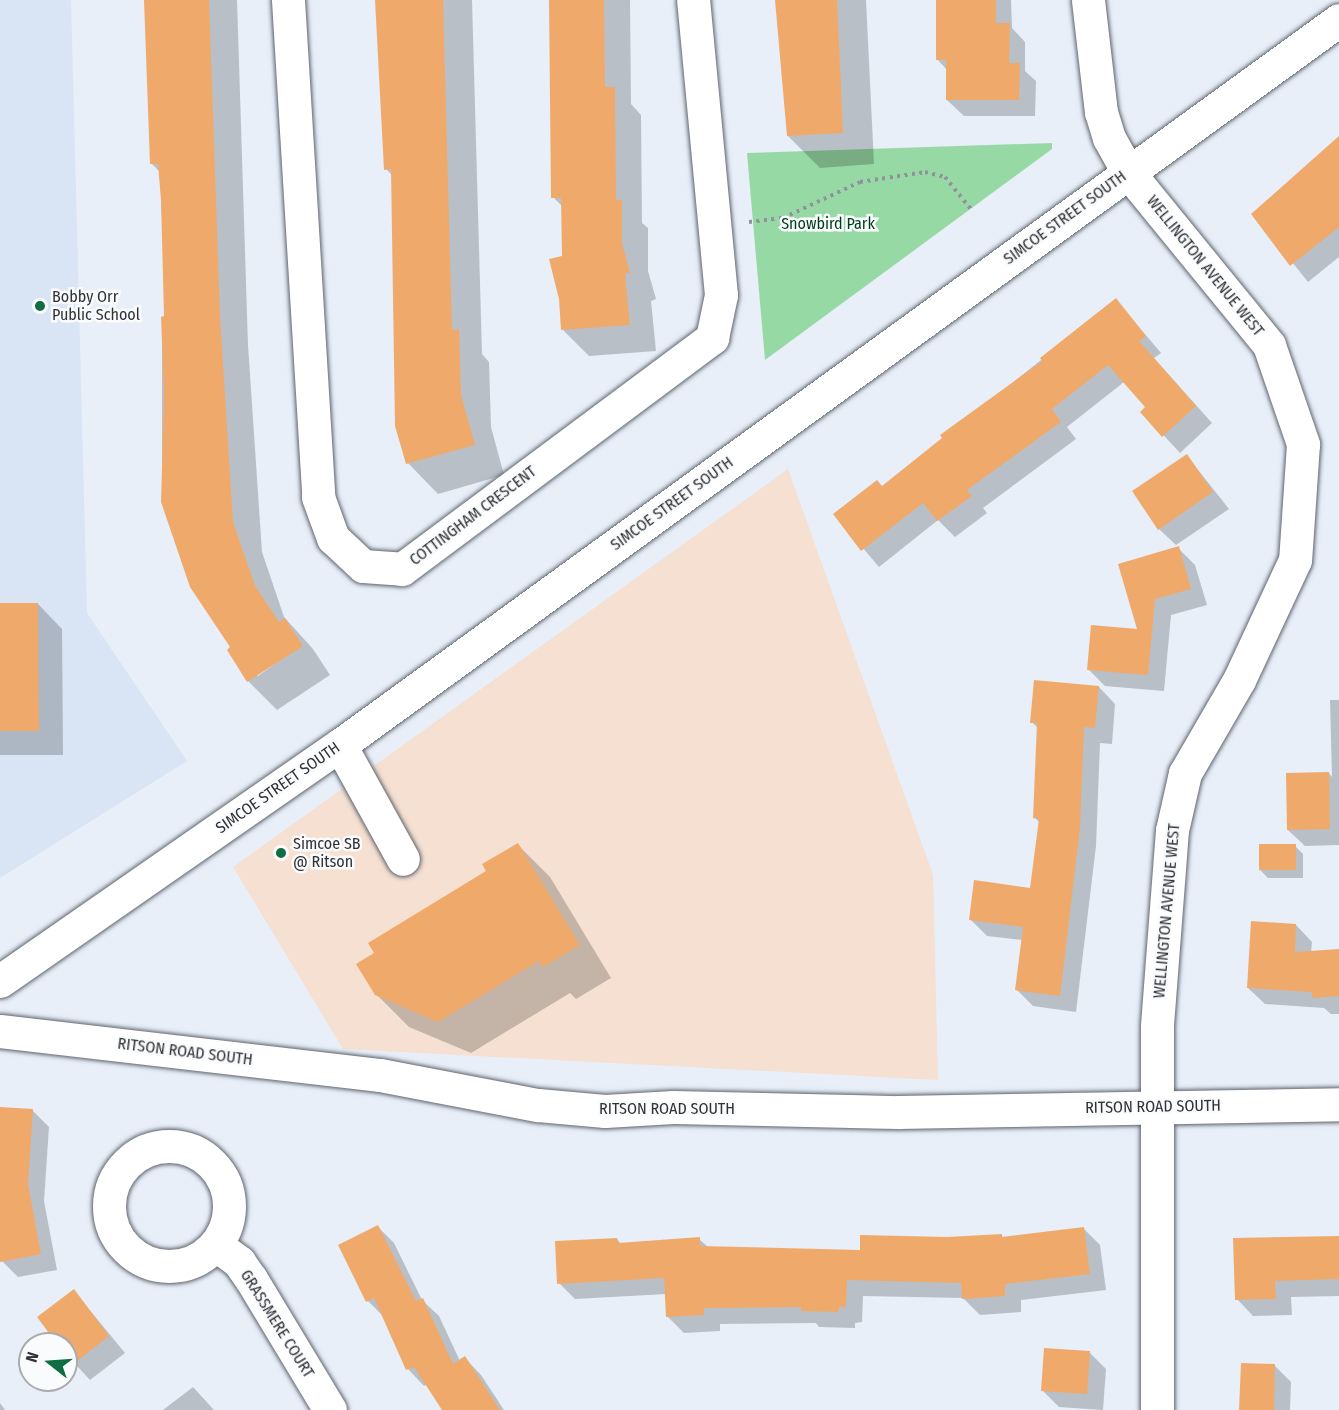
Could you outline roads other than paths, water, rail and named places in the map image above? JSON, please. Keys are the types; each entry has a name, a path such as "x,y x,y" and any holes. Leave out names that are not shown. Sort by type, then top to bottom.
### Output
{"street":[{"name":"COTTINGHAM CRESCENT","path":"288,0 318,497 333,538 363,566 402,569 712,338 721,295 693,0"},
{"name":"WELLINGTON AVENUE WEST","path":"1088,0 1101,112 1109,138 1128,172 1269,345 1303,444 1295,560 1239,680 1185,773 1172,830 1157,1026 1157,1410"},
{"name":"SIMCOE STREET SOUTH","path":"0,981 340,745 1339,20"},
{"path":"340,745 403,859"},
{"name":"RITSON ROAD SOUTH","path":"0,1031 380,1075 538,1105 605,1110 673,1107 899,1112 1339,1104"},
{"name":"GRASSMERE COURT","path":"216,1245 238,1262 251,1279 330,1410"}],"place":[{"name":"Bobby Orr Public School","path":"40,306"},
{"name":"Simcoe SB @ Ritson","path":"281,853"}],"park label":[{"name":"Snowbird Park","path":"828,224"}]}
